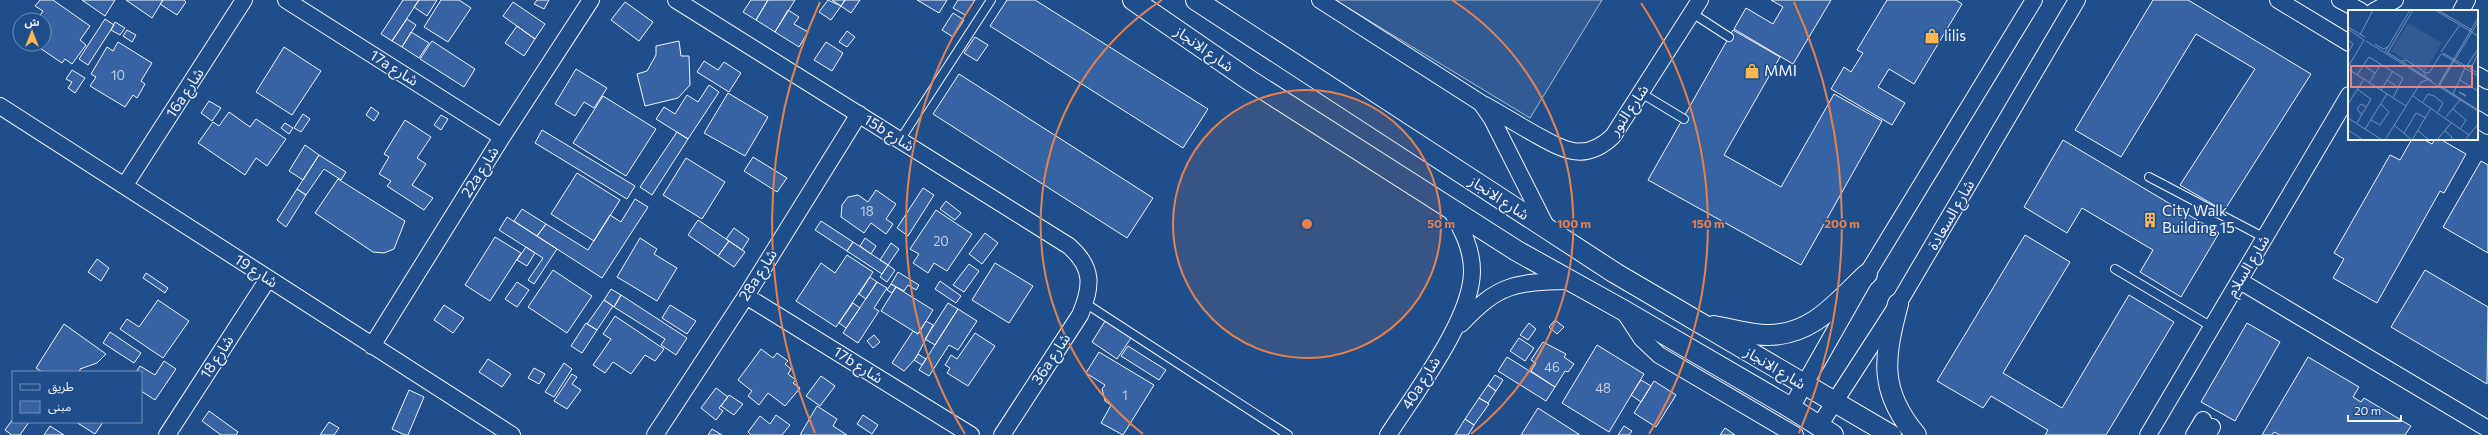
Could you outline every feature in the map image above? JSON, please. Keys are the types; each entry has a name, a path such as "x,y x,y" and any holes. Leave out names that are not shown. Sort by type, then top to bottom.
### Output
{"street":[{"name":"16a شارع","path":"125,186 244,0"},
{"name":"17a شارع","path":"286,0 502,137"},
{"name":"22a شارع","path":"372,346 502,137 591,0"},
{"name":"15b شارع","path":"676,0 1069,246 1079,255 1086,266 1089,278"},
{"name":"شارع الانجاز","path":"1133,0 1249,80 1450,208 1569,281 1623,310 1826,430"},
{"name":"شارع الانجاز","path":"1196,0 1548,230 1615,272 1891,435"},
{"name":"شارع النور","path":"1320,0 1481,104 1564,150 1577,152 1590,151 1599,147 1613,136 1700,0"},
{"path":"1791,408 1867,274 2034,0"},
{"name":"شارع السعادة","path":"1826,430 1833,402 1898,304 2077,0"},
{"path":"2278,0 2348,42"},
{"path":"2340,0 2359,10"},
{"path":"2376,10 2395,0"},
{"path":"2462,10 2467,0"},
{"path":"2478,76 2488,81"},
{"name":"شارع السلام","path":"2148,435 2348,98"},
{"path":"1481,104 1492,119 1548,230"},
{"name":"شارع 19","path":"0,106 512,435"},
{"name":"28a شارع","path":"655,435 746,296 859,114"},
{"path":"2478,120 2488,126"},
{"name":"40a شارع","path":"1388,435 1454,331 1469,296 1472,270 1468,244 1450,208"},
{"path":"1704,325 1767,335 1795,332 1815,323 1828,313 1867,274"},
{"name":"36a شارع","path":"1002,435 1080,315 1085,303 1089,278"},
{"name":"شارع 18","path":"167,435 268,279"},
{"name":"40a شارع","path":"1454,331 1487,298 1509,286 1524,283 1569,281"},
{"path":"2240,281 2488,430"},
{"name":"17b شارع","path":"746,296 970,435"},
{"path":"1898,304 1886,358 1887,378 1891,396 1900,414 1916,435"},
{"name":"شارع الانجاز","path":"1623,310 1642,340 1660,355 1794,435"},
{"path":"2194,435 2207,427"}],"lane":[{"path":"900,140 991,0"},
{"path":"1692,13 1729,37"},
{"path":"1641,92 1684,119"},
{"path":"2149,177 2265,238"},
{"path":"2115,269 2212,327"},
{"path":"1085,303 1288,435"}],"shaded area":[{"path":"1335,0 1602,0 1530,118"}],"building":[{"path":"40,0 53,0 90,26 80,40 86,45 72,64 65,59 62,63 46,52 52,52 52,12 42,12 35,6"},
{"path":"82,0 115,0 105,16"},
{"path":"126,0 163,0 152,18"},
{"path":"163,0 184,0 186,2 177,15 160,4"},
{"path":"403,0 419,0 392,41 381,34"},
{"path":"419,0 437,0 427,16 414,7"},
{"path":"441,0 459,0 471,8 448,42 424,27"},
{"path":"537,0 549,0 544,9 534,4"},
{"path":"751,0 768,0 756,20 743,12"},
{"path":"768,0 795,0 775,32 756,20"},
{"path":"828,0 841,6 831,20 819,12"},
{"path":"832,0 845,0 841,6"},
{"path":"845,0 860,0 851,13 841,6"},
{"path":"917,0 947,0 939,13"},
{"path":"958,0 975,0 965,15 953,8"},
{"path":"1007,0 1035,0 1208,109 1183,148 990,26"},
{"path":"1771,0 1831,0 1793,64 1734,29 1746,8 1773,24 1783,7"},
{"path":"1887,0 1956,0 1962,4 1914,84 1889,69 1878,87 1905,103 1892,125 1831,89 1844,67 1851,72 1863,53 1857,50"},
{"path":"2153,0 2188,0 2311,74 2224,211 2180,185 2255,69 2196,34 2121,157 2075,130"},
{"path":"513,2 545,24 535,39 503,16"},
{"path":"625,2 653,22 639,41 611,20"},
{"path":"788,10 799,17 794,24 808,32 799,47 775,32"},
{"path":"953,13 964,20 953,37 942,30"},
{"path":"105,19 114,25 88,65 79,59"},
{"path":"407,19 416,25 402,47 392,41"},
{"path":"115,22 125,28 120,35 111,30"},
{"path":"517,26 535,39 524,56 505,43"},
{"path":"127,30 136,35 132,42 123,36"},
{"path":"1733,30 1780,57 1724,155 1781,187 1834,94 1882,121 1801,265 1648,180"},
{"path":"847,31 855,37 847,47 839,42"},
{"path":"411,32 429,43 419,58 402,47"},
{"path":"975,37 988,45 977,61 964,53"},
{"path":"432,41 475,69 464,87 420,59"},
{"path":"679,41 681,56 689,56 690,85 678,98 645,106 637,74 647,71 656,55 656,46"},
{"path":"118,42 152,63 141,81 145,84 137,98 133,95 125,107 90,86 96,77 91,74 107,47 113,51"},
{"path":"826,42 843,53 832,71 814,60"},
{"path":"284,47 321,71 292,115 256,92"},
{"path":"704,61 718,70 724,62 741,73 729,92 697,72"},
{"path":"576,69 607,88 594,108 584,102 575,116 555,104"},
{"path":"72,70 85,78 75,93 68,88 72,82 66,79"},
{"path":"959,74 1153,198 1127,238 933,114"},
{"path":"709,85 719,92 688,139 656,119 664,107 675,114 687,95 698,102"},
{"path":"728,93 768,117 745,156 704,133"},
{"path":"603,96 656,129 626,176 573,143"},
{"path":"209,101 221,108 212,121 201,113"},
{"path":"371,107 379,113 374,121 366,115"},
{"path":"229,112 250,127 256,119 286,139 267,166 256,158 245,175 198,143 213,122 219,126"},
{"path":"303,114 310,119 301,132 294,128"},
{"path":"441,115 448,119 441,130 434,125"},
{"path":"405,120 431,137 417,158 426,164 412,185 433,198 424,210 387,186 391,181 379,174 389,157 384,154"},
{"path":"285,123 293,128 289,134 281,128"},
{"path":"542,130 635,186 627,199 535,143"},
{"path":"677,132 688,139 652,195 640,187"},
{"name":"City Walk Building 15","path":"2063,140 2219,233 2181,297 2140,272 2153,250 2082,208 2067,233 2024,207"},
{"path":"2411,140 2425,140 2432,144 2434,140 2442,140 2466,154 2444,193 2440,191 2377,303 2333,278 2344,259 2334,253 2390,155 2400,160"},
{"path":"305,145 319,155 303,180 289,171"},
{"path":"319,155 346,172 341,180 324,169 306,195 297,189"},
{"path":"753,157 787,178 777,192 744,171"},
{"path":"686,158 725,182 702,219 663,195"},
{"path":"2481,161 2488,165 2488,253 2443,227"},
{"path":"577,173 620,200 594,241 551,214"},
{"path":"338,179 405,221 394,249 384,253 373,252 315,213"},
{"path":"923,188 934,195 908,236 897,228"},
{"path":"297,189 306,195 286,227 277,220"},
{"path":"876,190 896,204 886,219 893,224 886,234 871,223 864,233 841,217 842,205 848,197 858,195 868,202"},
{"path":"635,199 648,207 602,278 537,236 546,224 588,250 610,215 621,222"},
{"path":"946,201 961,213 955,220 940,209"},
{"path":"522,209 546,224 537,236 514,221"},
{"path":"936,210 972,234 947,271 934,263 928,273 913,263 919,254 910,249"},
{"path":"507,217 557,249 534,284 528,280 543,258 499,230"},
{"path":"698,220 729,241 718,256 688,235"},
{"path":"821,221 853,242 847,251 815,230"},
{"path":"734,228 749,239 742,250 726,239"},
{"path":"985,233 998,243 982,264 969,254"},
{"path":"2025,235 2070,262 2003,373 2062,408 2129,295 2174,322 2106,435 2045,435 2048,430 1991,396 1983,408 1937,381"},
{"path":"495,237 521,253 490,301 465,285"},
{"path":"640,238 657,249 654,254 677,268 657,301 617,277"},
{"path":"865,238 876,246 871,254 860,246"},
{"path":"729,241 745,252 734,267 718,256"},
{"path":"853,242 888,265 882,274 847,251"},
{"path":"891,243 899,249 888,265 880,260"},
{"path":"526,247 535,253 527,266 517,260"},
{"path":"847,255 873,272 836,327 796,301 821,263 835,273"},
{"path":"97,259 109,268 101,281 88,272"},
{"path":"995,263 1033,286 1009,323 972,300"},
{"path":"969,264 979,271 964,292 953,285"},
{"path":"888,265 895,270 887,282 880,277"},
{"path":"553,270 592,296 567,333 528,307"},
{"path":"2425,270 2488,307 2487,384 2391,327"},
{"path":"898,272 919,285 916,290 908,285 904,291 891,284"},
{"path":"146,273 168,288 165,293 143,278"},
{"path":"870,277 877,282 866,299 859,294"},
{"path":"940,281 961,296 956,303 935,289"},
{"path":"517,282 529,290 517,307 505,299"},
{"path":"877,282 887,288 874,308 879,311 858,343 843,333"},
{"path":"891,284 896,287 892,293 887,290"},
{"path":"896,287 933,310 918,334 881,311"},
{"path":"611,289 621,295 614,307 604,300"},
{"path":"621,295 687,338 676,355 661,345 665,339 614,307"},
{"path":"158,300 189,321 163,358 120,329 127,319 139,327"},
{"path":"604,300 613,306 597,330 587,324"},
{"path":"853,303 860,308 846,328 839,323"},
{"path":"948,303 958,309 935,345 925,339"},
{"path":"444,305 464,318 453,333 434,320"},
{"path":"670,305 696,321 687,334 662,318"},
{"path":"958,309 977,321 958,350 949,345 929,376 919,370"},
{"path":"615,316 664,349 655,361 645,355 631,374 613,362 605,373 593,365 611,339 603,334"},
{"path":"1107,318 1133,335 1117,359 1092,342"},
{"path":"1555,320 1564,327 1557,334 1549,327"},
{"path":"926,321 933,325 916,358 904,371 892,363 913,331 918,334"},
{"path":"586,323 597,330 582,353 571,346"},
{"path":"1529,323 1536,329 1528,340 1520,335"},
{"path":"2247,323 2280,342 2235,421 2201,402"},
{"path":"64,324 106,354 97,363 80,369 80,371 40,371 36,368"},
{"path":"110,332 141,353 134,363 103,343"},
{"path":"975,333 995,346 968,386 947,373 950,368 945,365 951,355 957,359"},
{"path":"874,335 880,342 873,348 867,341"},
{"path":"1519,338 1534,348 1525,361 1510,351"},
{"path":"1543,342 1566,354 1564,357 1574,364 1568,372 1565,371 1555,387 1531,371 1536,363 1531,360"},
{"path":"1597,345 1644,374 1609,432 1562,403"},
{"path":"1128,346 1166,370 1159,380 1121,356"},
{"path":"761,349 773,358 777,353 788,361 785,364 791,369 788,374 796,380 793,383 800,388 785,406 768,393 759,405 748,396 752,391 738,380"},
{"path":"1099,352 1154,385 1123,435 1101,423 1111,405 1105,401 1102,389 1105,385 1086,373"},
{"path":"918,354 926,359 922,365 914,360"},
{"path":"1507,357 1555,387 1546,401 1498,371"},
{"path":"2308,357 2359,387 2353,397 2361,402 2364,398 2411,426 2405,435 2280,435 2274,432 2272,435 2262,435"},
{"path":"488,359 511,374 502,387 479,372"},
{"path":"164,361 176,369 155,400 142,392 142,371 137,371 140,366 155,375"},
{"path":"564,363 572,369 554,397 545,392"},
{"path":"534,368 545,374 539,384 528,378"},
{"path":"572,374 577,377 572,384 581,390 567,409 554,401"},
{"path":"1495,375 1503,380 1496,391 1488,385"},
{"path":"821,376 835,386 820,406 806,396"},
{"path":"1641,380 1651,386 1641,402 1631,395"},
{"path":"1654,381 1676,395 1656,427 1634,413"},
{"path":"1488,385 1496,391 1488,403 1479,398"},
{"path":"716,388 728,397 719,408 723,411 716,420 701,408"},
{"path":"409,390 424,397 408,435 405,435 392,429"},
{"path":"729,395 743,404 734,415 721,406"},
{"path":"1479,398 1489,404 1474,425 1465,419"},
{"path":"817,406 837,419 833,426 847,435 800,435"},
{"path":"1538,408 1580,435 1521,435"},
{"path":"209,411 238,432 236,435 221,435 202,421"},
{"path":"776,415 790,425 782,435 751,435 748,432 760,416 770,424"},
{"path":"863,415 878,425 872,434 857,424"},
{"path":"1465,419 1474,425 1468,435 1455,435"},
{"path":"12,420 12,423 28,423 20,435 12,435 5,430"},
{"path":"329,422 339,428 334,435 320,435"},
{"path":"78,423 102,423 95,434"},
{"path":"50,426 64,435 44,435"},
{"path":"1624,426 1632,431 1629,435 1618,435"},
{"path":"1725,428 1735,435 1720,435"},
{"path":"712,429 722,435 708,435"}],"place":[{"name":"lilis","path":"1932,36"},
{"name":"MMI","path":"1752,71"},
{"name":"City Walk Building 15","path":"2150,220"}]}
